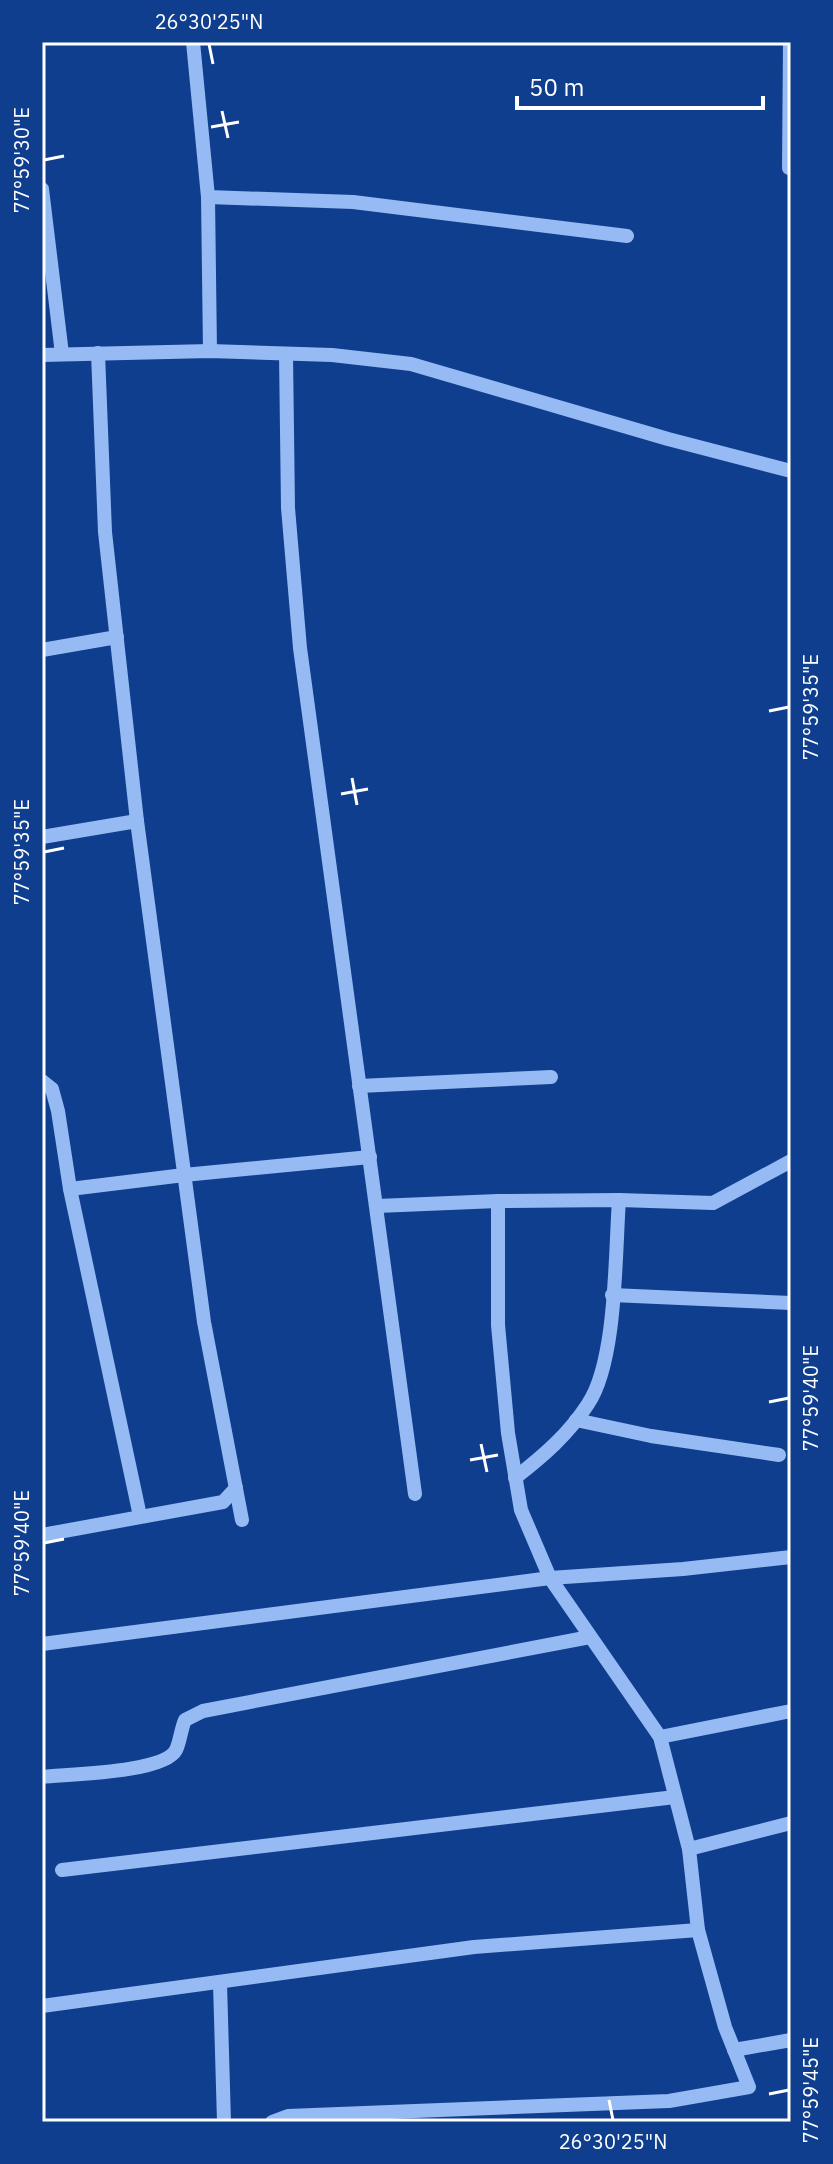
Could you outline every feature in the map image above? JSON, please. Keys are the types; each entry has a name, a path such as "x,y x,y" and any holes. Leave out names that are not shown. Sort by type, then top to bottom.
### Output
{"street":[{"path":"193,42 208,197 210,351"},
{"path":"789,168 790,42"},
{"path":"42,189 62,354"},
{"path":"208,197 353,202 627,236"},
{"path":"42,355 210,351 332,355 411,364 668,439 791,471"},
{"path":"98,353 105,532 137,821 204,1322 242,1520"},
{"path":"286,354 288,508 300,648 415,1494"},
{"path":"42,650 117,637"},
{"path":"42,837 137,821"},
{"path":"359,1086 551,1077"},
{"path":"42,1081 52,1089 58,1111 70,1189 140,1516"},
{"path":"70,1189 370,1157"},
{"path":"377,1206 498,1201 713,1203 791,1161"},
{"path":"515,1478 557,1444 590,1402 607,1357 619,1200"},
{"path":"272,2122 288,2116 669,2101 749,2087 725,2027 698,1930 689,1849 660,1737 550,1578 521,1510 508,1433 498,1325 498,1201"},
{"path":"612,1295 791,1303"},
{"path":"576,1420 651,1436 779,1455"},
{"path":"42,1535 223,1502 236,1488"},
{"path":"42,1644 550,1578 683,1569 791,1557"},
{"path":"42,1777 147,1766 167,1760 176,1750 185,1720 203,1711 590,1637"},
{"path":"660,1737 791,1711"},
{"path":"62,1870 675,1797"},
{"path":"689,1849 791,1823"},
{"path":"42,2006 474,1947 698,1930"},
{"path":"220,1983 224,2122"},
{"path":"734,2050 791,2040"}]}
